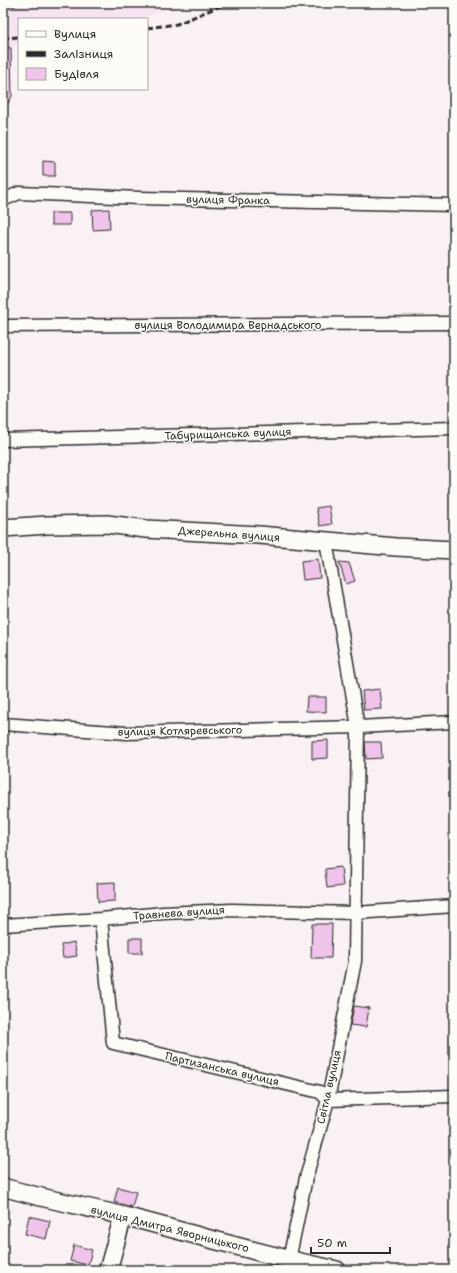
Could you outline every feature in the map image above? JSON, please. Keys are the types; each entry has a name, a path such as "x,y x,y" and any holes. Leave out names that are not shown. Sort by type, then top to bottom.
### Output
{"street":[{"name":"вулиця Франка","path":"3,200 19,194 454,205"},
{"name":"вулиця Володимира Вернадського","path":"3,326 454,323"},
{"name":"Табурищанська вулиця","path":"3,440 454,428"},
{"name":"Джерельна вулиця","path":"3,528 47,525 107,524 146,529 259,535 454,550"},
{"path":"326,541 358,727 356,913"},
{"name":"вулиця Котляревського","path":"3,724 127,733 358,727 454,722"},
{"name":"Травнева вулиця","path":"3,925 101,919 163,913 232,910 356,913 454,906"},
{"name":"Світла вулиця","path":"299,1265 306,1178 328,1100 355,961 356,913"},
{"name":"Партизанська вулиця","path":"101,919 113,1043 320,1092 328,1100"},
{"path":"328,1100 454,1096"},
{"name":"вулиця Дмитра Яворницького","path":"3,1187 123,1216 299,1265 337,1270"},
{"path":"108,1270 123,1216"}],"shaded area":[{"path":"3,3 182,3 143,18 18,18 18,42 11,48 12,96 3,112"}],"building":[{"path":"3,47 11,48 12,96 3,112"},
{"path":"43,161 55,162 55,176 43,176"},
{"path":"109,209 110,229 93,230 92,210"},
{"path":"51,213 70,213 70,225 51,225"},
{"path":"329,506 332,524 320,526 316,508"},
{"path":"318,559 320,578 303,580 301,561"},
{"path":"339,562 349,563 355,581 346,584"},
{"path":"380,689 382,709 364,710 362,691"},
{"path":"307,697 326,697 326,712 306,711"},
{"path":"328,740 328,758 312,759 312,741"},
{"path":"365,742 381,742 382,758 366,759"},
{"path":"341,867 343,886 327,888 325,869"},
{"path":"115,882 115,901 98,902 97,883"},
{"path":"312,924 332,924 331,958 311,958"},
{"path":"129,938 142,938 142,953 129,953"},
{"path":"74,942 77,956 63,958 61,945"},
{"path":"354,1006 369,1008 366,1027 350,1025"},
{"path":"118,1187 136,1192 132,1207 114,1202"},
{"path":"29,1216 50,1221 46,1239 25,1234"},
{"path":"74,1245 92,1250 88,1265 70,1261"}],"railway":[{"path":"3,8 21,3"},
{"path":"148,28 177,24 227,3"},
{"path":"3,38 18,37"}]}
